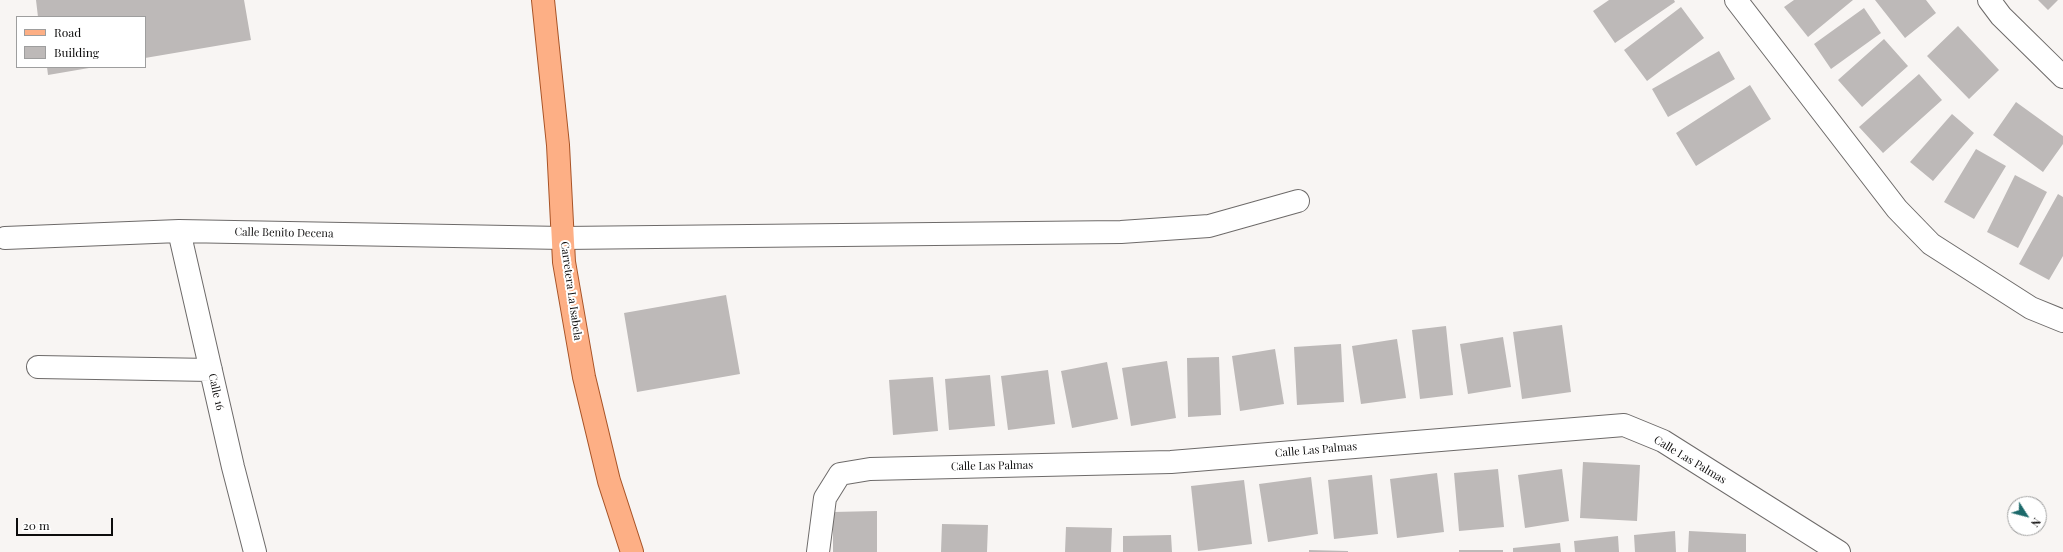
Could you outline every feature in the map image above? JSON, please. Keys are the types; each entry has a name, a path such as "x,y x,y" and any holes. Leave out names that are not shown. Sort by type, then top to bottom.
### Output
{"main road":[{"name":"Carretera La Isabela","path":"543,0 558,144 564,262 584,377 608,481 632,552"}],"street":[{"path":"1736,0 1897,209 1931,244 2031,308 2063,321"},
{"path":"1989,0 2001,16 2063,77"},
{"name":"Calle Benito Decena","path":"5,238 180,231 563,238 1121,232 1209,226 1298,201"},
{"name":"Calle 16","path":"180,231 211,370 255,552"},
{"path":"38,367 211,370"},
{"name":"Calle Las Palmas","path":"818,552 825,498 840,474 870,469 1171,462 1624,425 1662,441 1839,552"}],"building":[{"path":"36,0 244,0 251,40 146,58 146,16 38,16"},
{"path":"1609,0 1674,0 1675,2 1615,43 1593,11"},
{"path":"1794,0 1853,0 1808,37 1784,7"},
{"path":"1875,0 1926,0 1936,13 1905,38"},
{"path":"2038,0 2058,0 2048,10"},
{"path":"1681,7 1704,38 1647,81 1624,50"},
{"path":"1864,8 1881,33 1831,69 1814,44"},
{"path":"1958,26 1999,70 1969,99 1927,56"},
{"path":"1884,39 1908,66 1862,107 1838,80"},
{"path":"1719,51 1735,79 1668,117 1652,89"},
{"path":"47,68 89,68 48,75"},
{"path":"1919,74 1942,100 1883,153 1859,127"},
{"path":"1750,85 1771,119 1696,166 1676,133"},
{"path":"2016,102 2063,136 2063,144 2043,172 1993,135"},
{"path":"1952,114 1974,133 1933,181 1910,162"},
{"path":"1976,149 2006,166 1974,219 1944,202"},
{"path":"2015,175 2047,192 2018,248 1987,232"},
{"path":"2058,194 2063,197 2063,256 2049,280 2019,264"},
{"path":"726,295 740,374 637,392 624,313"},
{"path":"1562,325 1571,392 1522,399 1513,332"},
{"path":"1446,326 1453,395 1420,399 1412,330"},
{"path":"1503,337 1511,387 1468,394 1460,344"},
{"path":"1397,339 1406,398 1361,404 1352,346"},
{"path":"1341,344 1344,402 1297,405 1294,347"},
{"path":"1275,349 1284,404 1240,411 1232,356"},
{"path":"1219,357 1221,415 1188,417 1187,358"},
{"path":"1167,361 1176,418 1131,426 1122,368"},
{"path":"1107,362 1118,419 1072,428 1061,371"},
{"path":"1048,370 1055,424 1008,430 1001,376"},
{"path":"990,375 995,426 949,430 945,379"},
{"path":"933,377 938,431 893,435 889,380"},
{"path":"1583,462 1640,465 1637,521 1580,518"},
{"path":"1498,469 1504,527 1459,531 1454,473"},
{"path":"1562,469 1569,521 1525,528 1518,475"},
{"path":"1437,473 1444,532 1397,538 1390,479"},
{"path":"1372,475 1378,534 1334,539 1328,480"},
{"path":"1311,477 1318,534 1268,542 1259,484"},
{"path":"1244,480 1252,544 1198,551 1191,486"},
{"path":"877,511 877,552 833,552 833,512"},
{"path":"942,524 988,525 987,552 941,552"},
{"path":"1066,527 1112,528 1111,552 1065,552"},
{"path":"1675,531 1676,552 1635,552 1634,535"},
{"path":"1689,531 1746,534 1746,552 1688,552"},
{"path":"1171,535 1172,552 1123,552 1123,536"},
{"path":"1618,536 1619,552 1575,552 1574,541"},
{"path":"1560,543 1561,552 1513,552 1513,548"},
{"path":"1309,550 1348,551 1348,552 1309,552"},
{"path":"1459,550 1503,550 1503,552 1459,552"}]}
